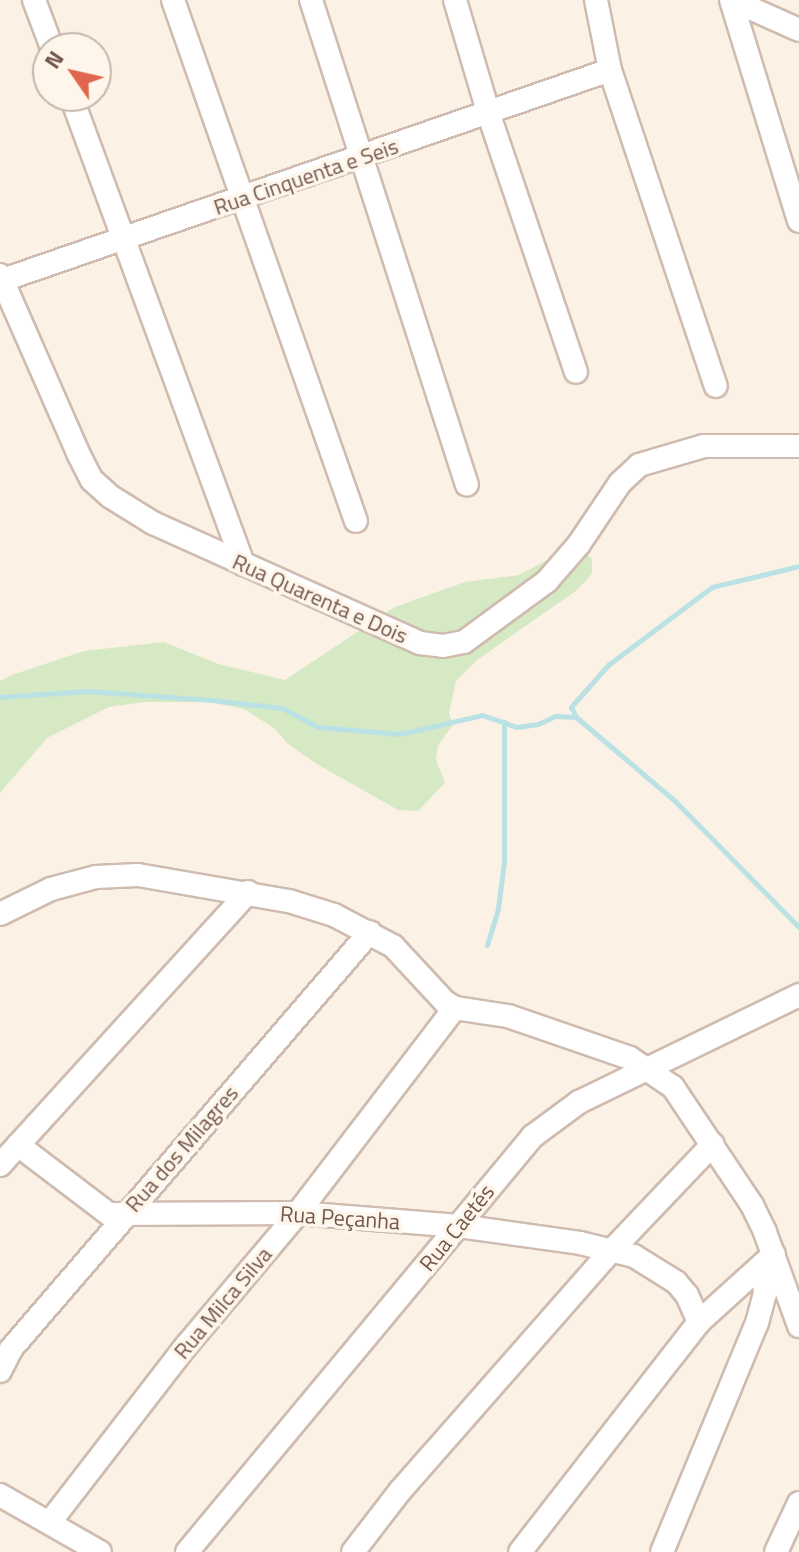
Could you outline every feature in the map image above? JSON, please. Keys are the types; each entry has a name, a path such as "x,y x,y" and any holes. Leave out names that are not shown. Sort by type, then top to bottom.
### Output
{"street":[{"path":"34,0 46,32"},
{"path":"173,0 356,521"},
{"path":"311,0 467,485"},
{"path":"455,0 489,115 576,372"},
{"path":"596,0 610,70 716,386"},
{"path":"732,0 799,30"},
{"path":"732,0 799,221"},
{"name":"Rua Cinquenta e Seis","path":"1,279 489,115 610,70"},
{"path":"77,112 243,564"},
{"name":"Rua Quarenta e Dois","path":"1,279 92,480 129,510 404,638 431,646 453,645 474,637 547,581 565,564 620,483 639,465 704,446 799,446"},
{"path":"0,914 51,889 96,877 138,875 289,901 370,932 393,946 445,1002 455,1008 508,1016 609,1049 651,1069 673,1087 752,1205 768,1260 799,1326"},
{"path":"0,1165 248,892"},
{"name":"Rua dos Milagres","path":"0,1371 11,1349 370,932"},
{"name":"Rua Caetés","path":"187,1552 512,1158 553,1118 579,1102 799,995"},
{"name":"Rua Milca Silva","path":"50,1522 187,1345 298,1213 455,1008"},
{"path":"353,1552 400,1491 612,1250 713,1144"},
{"name":"Rua Peçanha","path":"18,1145 97,1207 125,1216 298,1213 459,1226 612,1250 634,1256 661,1270 687,1295 699,1322"},
{"path":"520,1552 699,1322 768,1260"},
{"path":"662,1552 757,1323 765,1294 768,1260"},
{"path":"0,1495 100,1552"},
{"path":"776,1552 799,1503"}],"green space":[{"path":"568,549 582,550 592,559 592,574 577,590 477,660 456,681 449,713 453,725 438,745 436,760 445,783 418,811 398,810 317,764 288,744 274,728 244,709 210,702 144,702 109,707 47,738 0,793 0,681 12,675 84,651 164,642 218,664 285,680 395,607 465,582 519,575"}],"waterway":[{"path":"799,566 712,587 608,665 571,707 576,717 674,800 799,927"},
{"path":"0,697 88,691 212,700 282,708 318,727 400,734 482,715 517,727 538,724 555,716 576,717"},
{"path":"487,945 498,908 504,862 504,722"}]}
